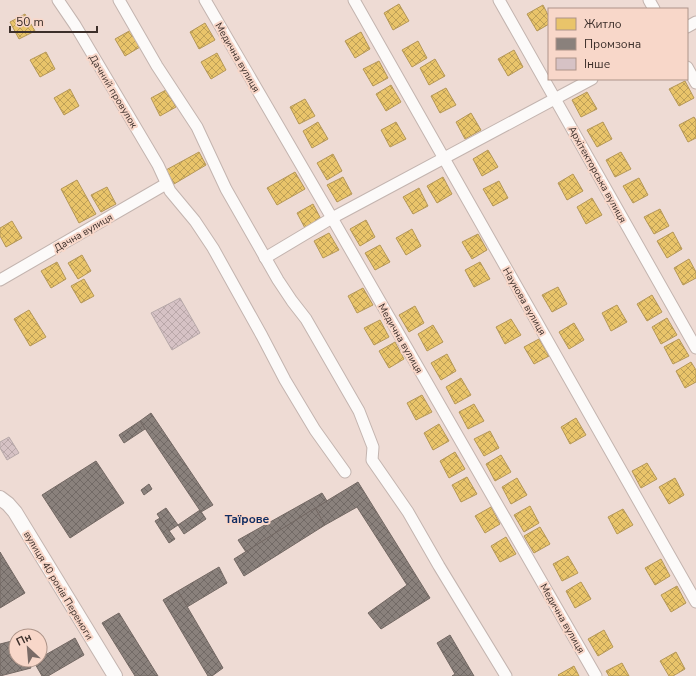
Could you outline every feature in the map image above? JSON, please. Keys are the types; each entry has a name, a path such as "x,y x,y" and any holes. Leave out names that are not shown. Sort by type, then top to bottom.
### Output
{"street":[{"name":"Дачний провулок","path":"58,0 75,25 158,165 166,184 195,221 212,248 285,380 315,430 344,472"},
{"path":"119,0 158,66 198,127 226,189 264,258 292,301 306,319 359,411 373,447 372,460 408,512 506,676"},
{"name":"Медична вулиця","path":"205,0 596,676"},
{"name":"Наукова вулиця","path":"354,0 696,602"},
{"name":"Архітекторська вулиця","path":"499,0 696,348"},
{"path":"688,69 696,83"},
{"path":"264,258 332,218 590,80"},
{"name":"Дачна вулиця","path":"0,280 166,184"},
{"name":"вулиця 40 років Перемоги","path":"0,498 15,512 115,676"}],"building: Житло":[{"path":"399,4 409,21 393,30 384,13"},
{"path":"543,5 548,15 548,25 537,31 527,14"},
{"path":"25,14 35,31 19,39 10,22"},
{"path":"205,23 215,40 199,49 190,32"},
{"path":"131,30 140,47 125,56 115,39"},
{"path":"361,32 370,49 355,58 345,41"},
{"path":"418,41 427,58 412,67 402,50"},
{"path":"514,50 523,67 508,76 498,59"},
{"path":"46,52 55,69 40,77 30,60"},
{"path":"217,53 226,70 211,79 201,62"},
{"path":"435,59 445,76 429,85 420,68"},
{"path":"379,61 388,78 373,86 363,69"},
{"path":"685,81 694,98 679,106 669,89"},
{"path":"391,85 401,102 386,111 376,94"},
{"path":"446,88 456,105 440,113 431,96"},
{"path":"70,89 79,106 64,115 54,98"},
{"path":"166,90 176,107 160,116 151,98"},
{"path":"587,92 597,109 581,117 572,100"},
{"path":"305,99 315,116 299,124 290,107"},
{"path":"471,113 481,130 465,139 456,122"},
{"path":"694,117 696,120 696,138 688,142 679,125"},
{"path":"318,122 328,139 312,148 303,131"},
{"path":"396,122 406,139 390,147 381,130"},
{"path":"603,122 612,139 597,147 587,130"},
{"path":"488,150 498,167 482,176 473,159"},
{"path":"199,152 206,165 174,184 166,170"},
{"path":"621,152 631,169 615,177 606,160"},
{"path":"333,154 342,171 327,180 317,163"},
{"path":"295,172 305,189 277,205 267,188"},
{"path":"573,174 583,191 567,200 558,183"},
{"path":"343,177 352,194 337,202 327,185"},
{"path":"443,177 452,194 437,203 427,186"},
{"path":"639,178 648,195 633,203 623,186"},
{"path":"77,180 96,214 79,223 61,189"},
{"path":"499,181 508,198 493,206 483,189"},
{"path":"107,187 116,204 101,212 91,195"},
{"path":"419,188 428,206 413,214 403,197"},
{"path":"592,198 602,215 586,224 577,207"},
{"path":"313,204 322,221 306,230 297,213"},
{"path":"660,209 669,226 654,234 644,217"},
{"path":"366,220 375,237 360,246 350,229"},
{"path":"12,221 22,238 6,247 0,236 0,228"},
{"path":"412,229 421,246 406,255 396,238"},
{"path":"673,232 682,249 667,258 657,241"},
{"path":"329,233 339,250 323,258 314,241"},
{"path":"478,234 487,250 472,259 462,242"},
{"path":"380,245 390,262 375,270 365,253"},
{"path":"82,255 91,271 78,279 68,263"},
{"path":"689,259 696,272 696,278 683,285 674,268"},
{"path":"57,262 66,279 51,288 41,271"},
{"path":"480,262 490,279 474,287 465,270"},
{"path":"84,279 94,296 81,303 71,286"},
{"path":"558,287 567,304 552,312 542,295"},
{"path":"363,288 373,305 357,313 348,296"},
{"path":"652,295 662,312 647,321 637,304"},
{"path":"617,305 627,322 611,331 602,313"},
{"path":"415,306 424,323 409,332 399,315"},
{"path":"29,310 46,337 30,346 14,319"},
{"path":"667,318 677,335 661,344 652,327"},
{"path":"511,319 521,335 505,344 496,327"},
{"path":"380,320 389,337 374,345 364,328"},
{"path":"574,323 584,340 569,349 559,332"},
{"path":"433,325 443,342 427,351 418,334"},
{"path":"539,339 549,356 534,364 524,347"},
{"path":"679,339 689,356 673,364 664,347"},
{"path":"395,342 404,359 389,368 379,351"},
{"path":"447,354 456,371 441,380 431,363"},
{"path":"691,362 696,370 696,382 685,388 676,371"},
{"path":"461,378 471,395 455,404 446,387"},
{"path":"422,395 432,412 416,420 407,403"},
{"path":"474,404 484,421 468,429 459,412"},
{"path":"576,418 586,435 570,444 561,427"},
{"path":"439,424 449,441 433,450 424,433"},
{"path":"490,431 499,448 484,456 474,439"},
{"path":"455,452 465,469 449,478 440,461"},
{"path":"501,455 511,472 495,481 486,464"},
{"path":"647,463 657,479 641,488 632,471"},
{"path":"467,477 477,494 461,502 452,485"},
{"path":"517,478 527,495 511,504 502,487"},
{"path":"675,478 684,495 669,504 659,487"},
{"path":"530,506 539,523 524,532 514,515"},
{"path":"491,507 500,524 485,533 475,516"},
{"path":"623,509 633,525 617,534 608,517"},
{"path":"540,527 550,544 534,553 524,536"},
{"path":"506,537 516,554 500,562 491,546"},
{"path":"568,556 578,573 562,581 553,564"},
{"path":"661,559 670,576 655,585 645,568"},
{"path":"581,582 591,599 575,608 566,591"},
{"path":"677,586 686,603 671,612 661,595"},
{"path":"604,630 613,647 598,656 588,639"},
{"path":"676,652 685,669 673,676 669,676 660,661"},
{"path":"622,663 629,676 609,676 606,671"},
{"path":"574,666 579,676 558,675"}],"building: Промзона":[{"path":"151,413 213,505 201,512 140,421"},
{"path":"140,421 145,429 124,443 119,435"},
{"path":"96,461 124,503 70,538 42,495"},
{"path":"358,482 430,598 381,629 368,613 407,585 357,507 325,525 315,508"},
{"path":"149,484 152,489 144,495 141,490"},
{"path":"322,493 327,501 246,552 238,540"},
{"path":"166,508 178,525 169,531 157,514"},
{"path":"315,508 325,525 244,576 234,559"},
{"path":"200,510 206,519 184,534 178,525"},
{"path":"160,518 175,539 169,543 155,521"},
{"path":"0,552 25,593 0,608"},
{"path":"219,567 227,583 187,607 178,591"},
{"path":"178,591 223,668 212,676 208,676 163,600"},
{"path":"119,613 158,676 135,676 102,623"},
{"path":"450,635 474,676 452,676 455,674 437,643"},
{"path":"75,638 84,655 48,676 42,676 37,668 48,668 48,653"},
{"path":"8,642 8,668 31,668 0,676 0,644"}],"building: Інше":[{"path":"180,298 200,333 172,350 151,313"},
{"path":"9,437 19,453 7,460 0,448 0,442"}],"district":[{"name":"Таїрове","path":"247,519"}]}
